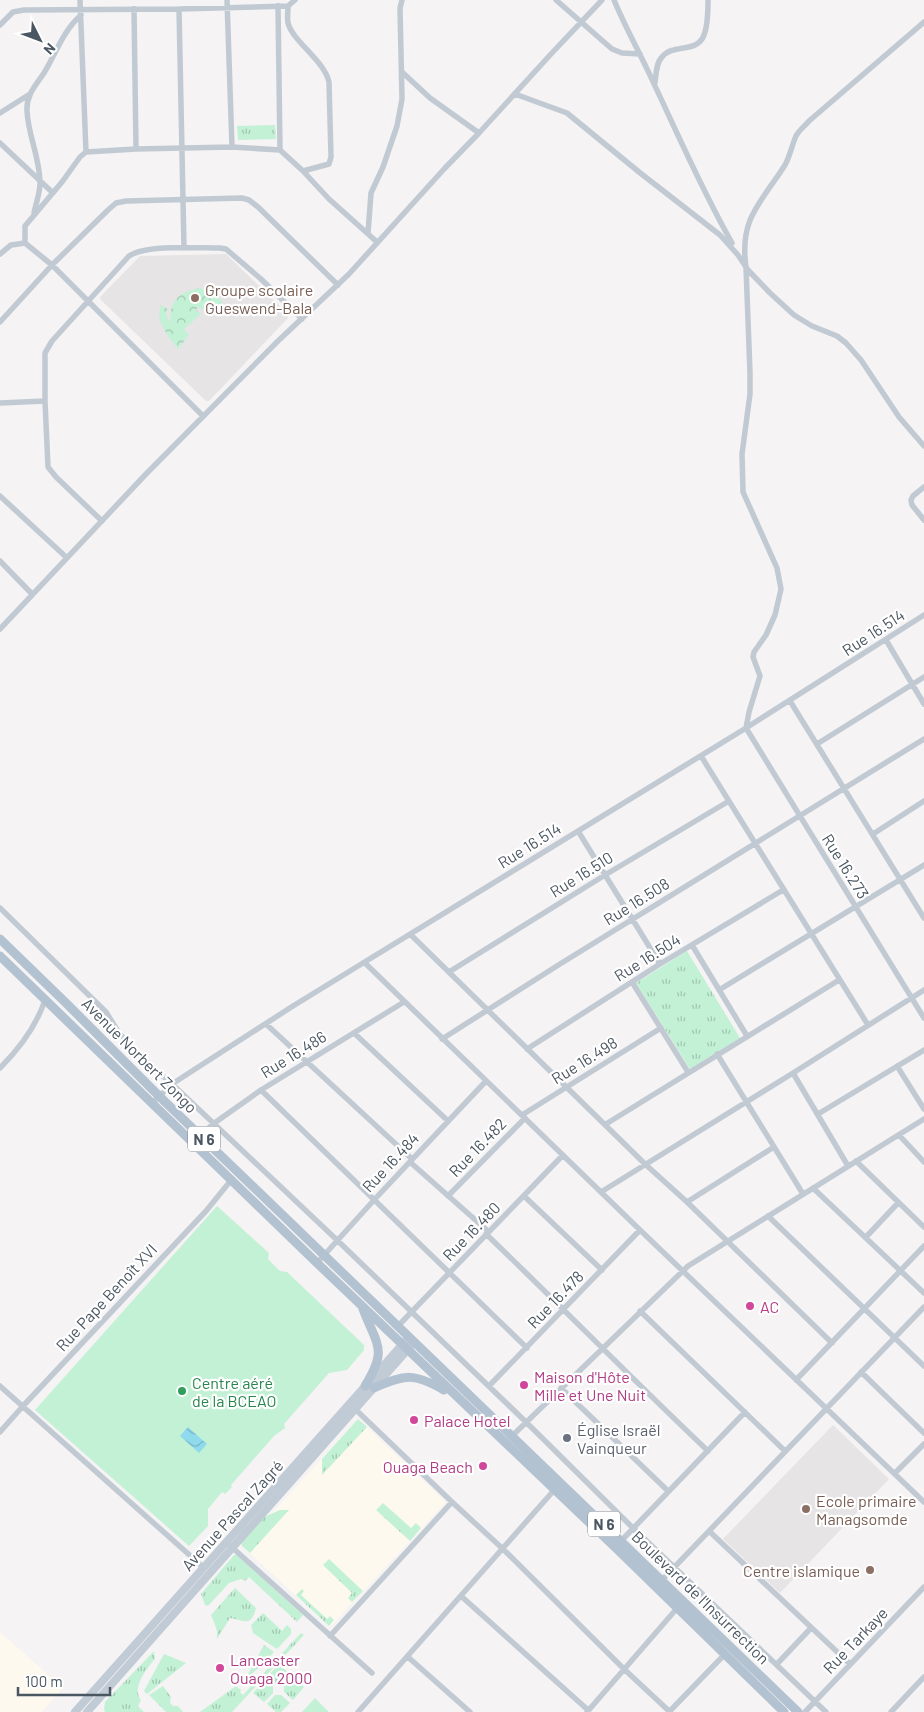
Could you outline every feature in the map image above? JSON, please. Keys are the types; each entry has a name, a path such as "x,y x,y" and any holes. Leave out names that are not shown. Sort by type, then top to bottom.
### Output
{"main road":[{"name":"Avenue Norbert Zongo","path":"0,939 66,1003 232,1179 405,1347"},
{"name":"Avenue Norbert Zongo","path":"0,956 45,1000 155,1099 200,1136 412,1340"},
{"path":"361,1304 374,1332 379,1350 370,1387"},
{"name":"Avenue Pascal Zagré","path":"87,1712 229,1545 412,1340"},
{"name":"Boulevard de l'Insurrection","path":"412,1340 662,1580 725,1654 784,1712"},
{"name":"Boulevard de l'Insurrection","path":"405,1347 554,1490 798,1712"},
{"path":"370,1387 400,1378 414,1377 428,1381 454,1395"},
{"name":"Avenue Pascal Zagré","path":"75,1712 204,1568 229,1545"}],"street":[{"path":"80,0 86,152"},
{"path":"227,0 232,147"},
{"path":"0,25 13,12 20,10 81,12 288,6 295,0"},
{"path":"368,233 371,194 397,126 402,99 400,8 402,0"},
{"path":"556,0 580,23 612,49 622,53 640,54"},
{"path":"0,629 66,557 203,416 338,285 602,0"},
{"path":"614,0 699,182 746,267 770,293 802,321 837,336 846,343 903,422 924,446"},
{"path":"654,84 661,57 668,51 688,48 702,40 708,0"},
{"path":"278,6 280,150"},
{"path":"288,6 288,22 325,72 329,82 331,157 329,164 303,171"},
{"path":"134,9 136,149"},
{"path":"179,9 184,248"},
{"path":"33,215 40,191 40,180 38,159 27,118 26,106 30,94 44,73 69,26 81,12"},
{"path":"746,728 749,712 760,680 760,672 754,661 753,654 766,635 775,615 781,589 777,568 743,492 742,454 750,394 746,267 743,247 746,229 759,202 785,164 797,134 809,121 924,22"},
{"path":"402,72 430,98 479,133"},
{"path":"0,113 30,94"},
{"path":"515,94 567,113 720,235 738,255"},
{"path":"0,143 53,193"},
{"path":"203,416 52,266 25,243 24,228 80,157 86,152 136,149 232,147 280,150 329,199 377,242"},
{"path":"0,322 52,266 116,203 126,201 183,198 242,198 249,200 338,285"},
{"path":"0,254 11,245 25,243"},
{"path":"102,521 49,470 45,401 45,353 47,348 88,301 134,253 145,250 184,248 220,248 229,251 302,319"},
{"path":"0,403 45,401"},
{"path":"924,487 910,500 924,520"},
{"path":"0,496 66,557"},
{"path":"0,561 32,594"},
{"name":"Rue 16.514","path":"155,1099 172,1084 266,1024 790,701 924,615"},
{"path":"886,640 924,704"},
{"path":"817,744 924,677"},
{"path":"790,701 924,918"},
{"name":"Rue 16.273","path":"746,728 924,1018"},
{"name":"Rue 16.508","path":"442,1039 924,739"},
{"path":"701,756 868,1025"},
{"name":"Rue 16.510","path":"449,972 729,801"},
{"path":"872,834 924,801"},
{"path":"578,831 660,964"},
{"path":"719,990 924,865"},
{"name":"Rue 16.504","path":"528,1049 660,964 783,890"},
{"path":"0,908 106,1012 118,1033 127,1043 338,1241 633,1528 826,1712"},
{"path":"411,935 645,1164 687,1202 832,1343"},
{"path":"692,945 747,1036"},
{"path":"365,963 924,1502"},
{"path":"606,1124 839,980"},
{"path":"632,982 688,1072"},
{"path":"601,1192 924,990"},
{"path":"0,1068 28,1036 45,1000"},
{"name":"Rue 16.486","path":"200,1136 213,1124 261,1090 404,1002"},
{"path":"266,1024 488,1233 650,1397 708,1450"},
{"name":"Rue 16.498","path":"524,1117 567,1087 661,1028"},
{"path":"354,1033 447,1120"},
{"path":"818,1114 924,1050"},
{"path":"718,1054 803,1194"},
{"path":"897,1066 924,1109"},
{"path":"794,1073 848,1166"},
{"name":"Rue 16.484","path":"317,1263 447,1120 486,1081"},
{"path":"261,1090 527,1348"},
{"name":"Rue 16.482","path":"448,1196 524,1117"},
{"path":"512,1436 683,1270 924,1119"},
{"path":"899,1135 924,1162"},
{"path":"687,1202 774,1147"},
{"name":"Rue 16.480","path":"398,1326 563,1155"},
{"path":"856,1162 924,1227"},
{"name":"Rue Pape Benoît XVI","path":"0,1432 206,1211 232,1179"},
{"path":"814,1188 924,1293"},
{"path":"524,1196 602,1270"},
{"path":"866,1237 898,1203"},
{"path":"768,1216 924,1366"},
{"name":"Rue 16.478","path":"489,1386 640,1230"},
{"path":"796,1380 924,1246"},
{"path":"662,1580 924,1307"},
{"path":"640,1311 785,1451"},
{"path":"860,1372 924,1433"},
{"path":"0,1386 204,1568"},
{"path":"561,1388 668,1491"},
{"path":"352,1406 503,1549 669,1712 725,1654"},
{"path":"621,1540 745,1412"},
{"path":"895,1473 924,1444"},
{"path":"358,1712 561,1483"},
{"path":"330,1636 452,1502"},
{"path":"709,1531 850,1664"},
{"path":"229,1545 372,1673"},
{"name":"Rue Tarkaye","path":"805,1712 924,1587"},
{"path":"461,1596 587,1711 681,1604"},
{"path":"777,1664 811,1628"},
{"path":"408,1657 470,1712"},
{"path":"896,1710 924,1677"}],"shaded area":[{"path":"226,254 288,314 288,318 209,401 206,401 100,297 140,256"},
{"path":"358,1419 446,1502 330,1627 242,1546 237,1529 273,1512"},
{"name":"Ecole primaire Managsomde","path":"833,1425 889,1479 780,1593 723,1539"},
{"path":"0,1632 63,1688 42,1712 0,1712"}],"green space":[{"path":"275,125 276,139 238,140 237,126"},
{"path":"200,288 209,291 223,302 215,309 206,311 198,307 196,310 201,314 184,329 189,335 178,349 167,334 159,317 161,305 168,309 166,315 171,324 171,309 176,299 186,292"},
{"path":"687,951 740,1038 690,1069 636,983"},
{"name":"Centre aéré de la BCEAO","path":"217,1206 269,1253 268,1259 280,1271 287,1272 364,1345 364,1350 347,1370 329,1373 284,1424 285,1428 274,1436 231,1485 232,1487 225,1494 222,1492 208,1509 208,1526 189,1546 35,1410"},
{"path":"358,1419 367,1427 322,1475 322,1459"},
{"path":"383,1503 411,1528 416,1523 421,1528 410,1541 376,1510"},
{"path":"280,1510 289,1510 250,1553 242,1546 237,1529"},
{"path":"234,1555 237,1555 303,1615 297,1622 249,1577 245,1581 241,1579 229,1583 208,1606 205,1605 201,1594"},
{"path":"329,1559 363,1591 352,1602 348,1598 352,1593 323,1565"},
{"path":"235,1588 256,1608 254,1614 252,1618 246,1621 230,1618 217,1639 217,1630 211,1615"},
{"path":"302,1589 304,1591 301,1595 327,1619 330,1616 334,1620 329,1626 296,1595"},
{"path":"263,1613 282,1631 287,1625 291,1629 291,1634 277,1649 253,1633 251,1625"},
{"path":"301,1633 304,1635 232,1712 200,1712 236,1686 243,1695"},
{"path":"264,1645 274,1652 249,1677 247,1676"},
{"path":"154,1651 155,1659 141,1678 138,1690 141,1700 138,1706 144,1712 105,1712 105,1702"},
{"path":"164,1654 186,1663 147,1694 144,1691"},
{"path":"279,1664 290,1674 282,1683 274,1684 267,1677"},
{"path":"293,1677 304,1687 293,1700 284,1692 284,1686"},
{"path":"266,1679 273,1686 273,1693 264,1702 253,1693"},
{"path":"163,1686 171,1697 170,1703 173,1706 178,1706 183,1712 166,1712 149,1695"},
{"path":"275,1695 281,1695 290,1703 281,1712 276,1712 267,1704"},
{"path":"315,1698 329,1712 302,1712"}],"water":[{"path":"188,1427 207,1444 199,1453 180,1436"}],"place":[{"name":"Groupe scolaire Gueswend-Bala","path":"195,298"},
{"name":"AC","path":"750,1306"},
{"name":"Maison d'Hôte Mille et Une Nuit","path":"524,1385"},
{"name":"Centre aéré de la BCEAO","path":"182,1391"},
{"name":"Palace Hotel","path":"414,1420"},
{"name":"Église Israël Vainqueur","path":"567,1438"},
{"name":"Ouaga Beach","path":"483,1466"},
{"name":"Ecole primaire Managsomde","path":"806,1509"},
{"name":"Centre islamique","path":"870,1570"},
{"name":"Lancaster Ouaga 2000","path":"220,1668"}]}
